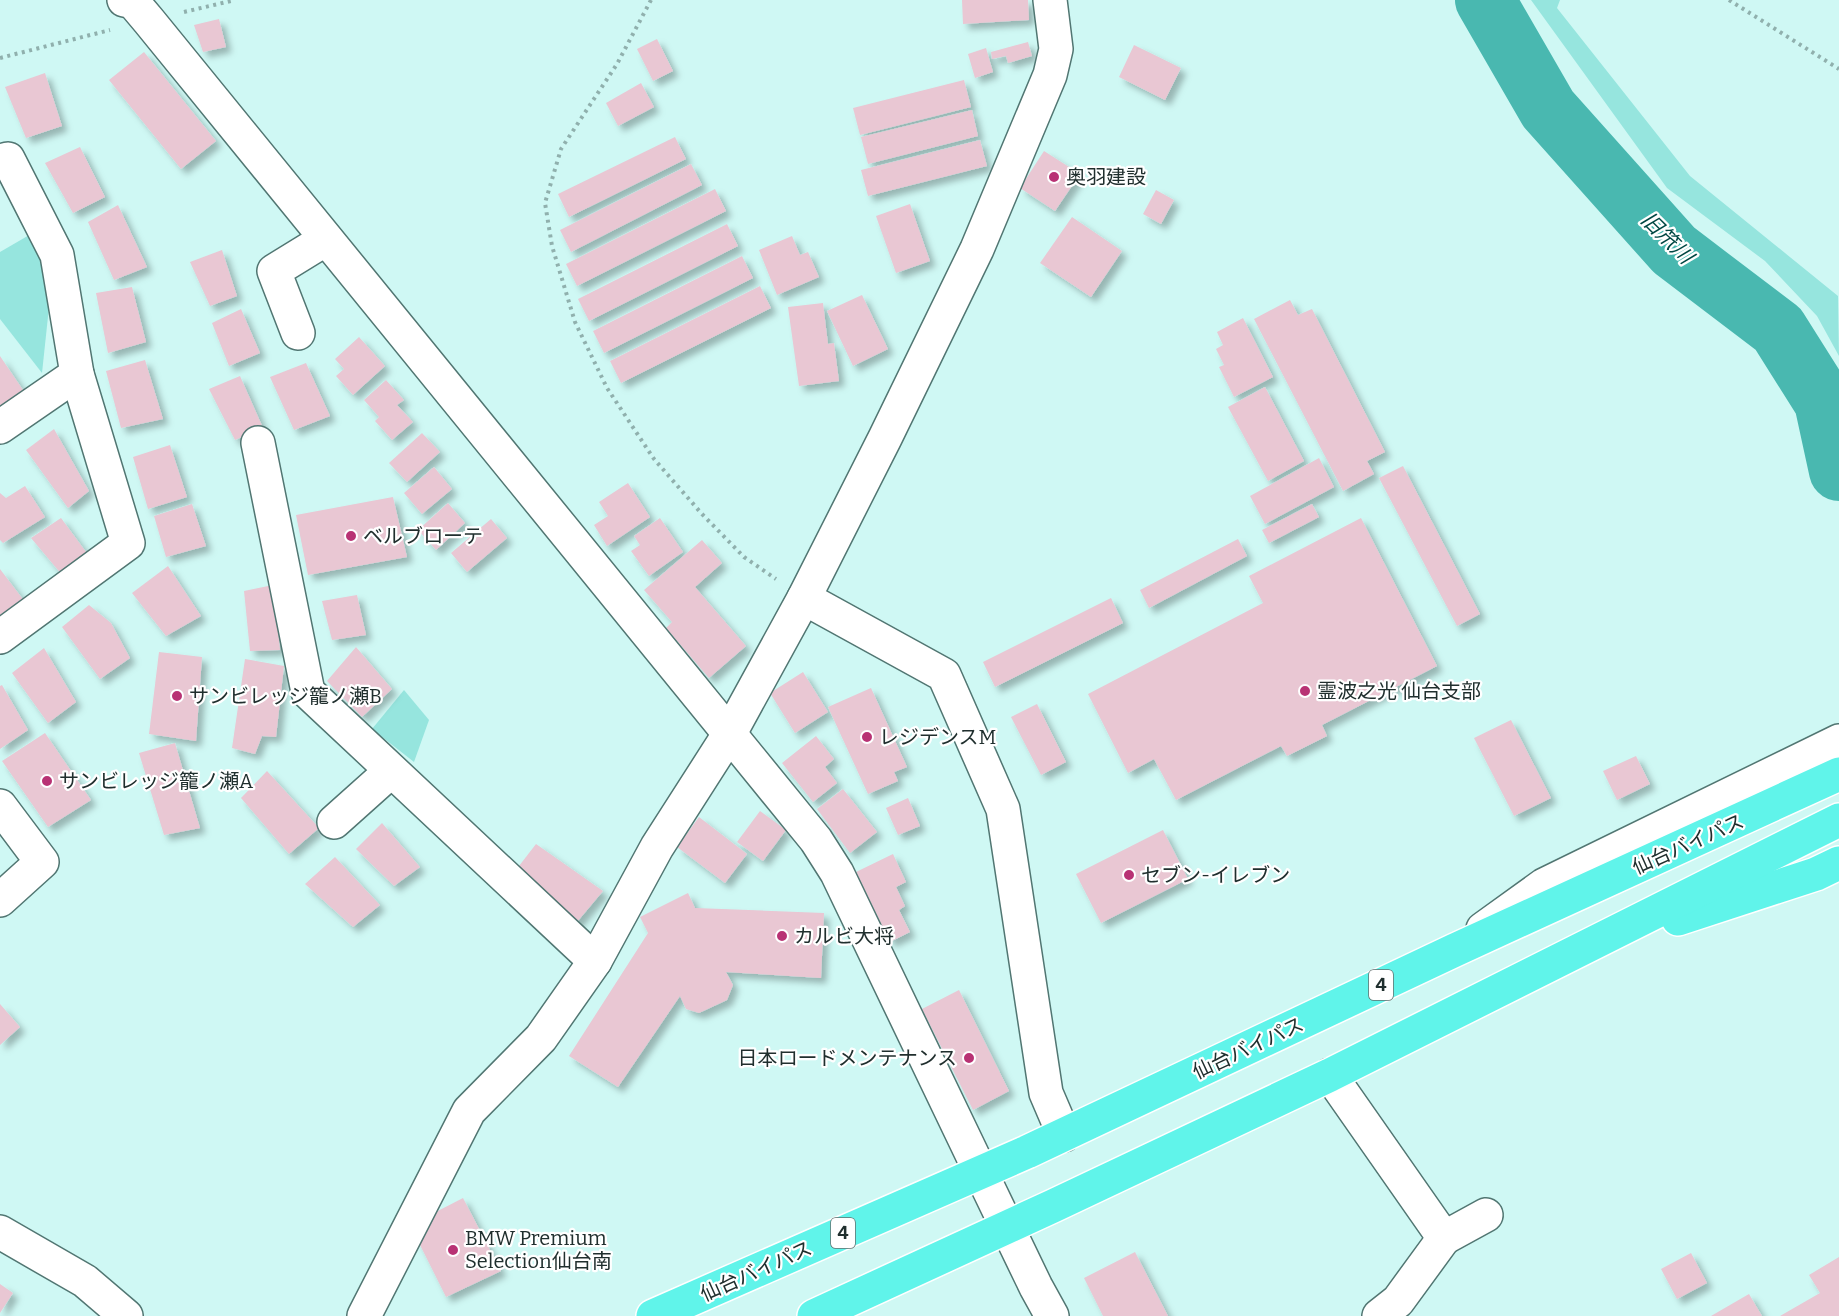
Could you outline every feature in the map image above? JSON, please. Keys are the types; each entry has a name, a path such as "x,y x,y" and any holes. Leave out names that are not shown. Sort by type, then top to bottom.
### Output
{"highway":[{"name":"仙台バイパス","path":"653,1316 1064,1135 1455,950 1777,788 1839,774"},
{"path":"814,1316 1007,1228 1330,1075 1839,820"},
{"path":"1607,937 1678,919 1827,869"}],"street":[{"path":"124,0 133,2 149,21 816,840 837,873 1007,1228 1052,1316"},
{"path":"364,1316 469,1111 541,1038 595,962 657,847 730,733 804,598 977,249 1050,75 1056,50 1050,0"},
{"path":"0,161 8,159 57,255 77,374 128,543 0,638"},
{"path":"298,333 274,271 326,239"},
{"path":"0,427 77,374"},
{"path":"258,443 308,692 595,962"},
{"path":"804,598 944,675 1003,809 1046,1093 1064,1135"},
{"path":"1777,788 1839,741"},
{"path":"334,822 391,771"},
{"path":"0,806 42,862 0,900"},
{"path":"1330,1075 1444,1239"},
{"path":"1379,1316 1398,1301 1444,1239 1486,1215"},
{"path":"0,1232 85,1281 126,1316"}],"path":[{"path":"651,0 617,64 561,149 545,203 552,246 575,322 607,388 654,459 702,514 744,557 804,598"},
{"path":"1729,0 1839,69"}],"shaded area":[{"path":"1531,0 1560,0 1557,8 1690,176 1838,296 1839,356 1817,316 1765,261 1667,188"},
{"path":"31,234 52,279 42,373 0,319 0,252"},
{"path":"404,690 429,720 414,762 372,729"}],"building":[{"path":"962,0 1028,0 1029,20 963,24"},
{"path":"219,19 226,47 203,52 194,25"},
{"path":"657,39 673,71 653,81 637,49"},
{"path":"1028,42 1032,56 1008,63 1006,56 992,59 991,52"},
{"path":"1134,45 1181,68 1165,100 1119,77"},
{"path":"986,48 993,72 975,78 968,54"},
{"path":"144,52 216,141 181,169 109,80"},
{"path":"45,73 62,126 26,138 5,87"},
{"path":"964,80 971,107 860,135 853,108"},
{"path":"641,83 654,107 618,126 606,103"},
{"path":"972,110 978,136 868,164 861,137"},
{"path":"675,137 686,159 569,217 558,194"},
{"path":"980,140 987,166 868,196 861,170"},
{"path":"80,147 105,197 73,213 45,163"},
{"path":"1044,151 1080,174 1055,211 1020,188"},
{"path":"691,164 702,185 571,252 560,230"},
{"path":"715,189 726,211 577,286 566,264"},
{"path":"1156,190 1174,200 1161,224 1143,214"},
{"path":"910,204 930,261 896,273 876,216"},
{"path":"118,205 147,267 114,280 88,222"},
{"path":"1072,217 1122,251 1091,297 1040,263"},
{"path":"727,224 738,246 589,321 578,299"},
{"path":"792,236 800,255 808,252 819,277 777,295 759,250"},
{"path":"222,250 237,296 210,306 190,262"},
{"path":"742,256 753,278 604,353 593,331"},
{"path":"760,286 771,308 621,383 610,361"},
{"path":"132,287 146,342 108,353 96,293"},
{"path":"862,295 888,349 853,366 827,311"},
{"path":"1290,300 1298,315 1312,309 1385,452 1367,461 1374,474 1343,491 1254,319"},
{"path":"823,303 828,344 834,343 839,381 799,386 788,307"},
{"path":"241,309 260,353 229,366 212,323"},
{"path":"1243,318 1273,377 1234,397 1219,367 1224,365 1216,349 1223,345 1217,332"},
{"path":"359,337 385,366 353,395 336,376 344,369 335,359"},
{"path":"0,356 25,393 0,410"},
{"path":"145,360 163,419 121,428 106,371"},
{"path":"306,363 330,416 294,430 270,377"},
{"path":"240,376 263,428 235,440 209,389"},
{"path":"386,380 404,400 397,405 413,422 392,440 375,421 379,417 364,400"},
{"path":"1265,387 1304,461 1268,481 1228,407"},
{"path":"54,429 89,491 68,508 26,450"},
{"path":"422,433 440,452 407,482 389,463"},
{"path":"170,445 187,497 148,509 133,457"},
{"path":"1319,458 1334,487 1265,524 1250,496"},
{"path":"1403,466 1480,614 1457,626 1379,478"},
{"path":"434,467 452,489 422,514 404,493"},
{"path":"628,483 650,517 607,546 594,525 608,516 599,502"},
{"path":"25,486 45,517 3,543 0,540 0,493 6,498"},
{"name":"ベルブローテ","path":"393,497 407,557 308,575 296,515"},
{"path":"448,503 465,523 436,550 418,530"},
{"path":"192,504 206,546 166,557 154,516"},
{"path":"1312,504 1319,517 1269,543 1262,530"},
{"path":"61,518 89,556 63,576 31,538"},
{"path":"660,518 683,552 649,576 631,551 640,545 634,536"},
{"path":"1361,518 1437,666 1322,725 1327,736 1287,756 1281,746 1176,800 1154,759 1128,773 1088,694 1263,603 1249,576"},
{"path":"491,519 507,538 467,572 451,553"},
{"path":"1238,539 1247,556 1149,608 1140,590"},
{"path":"702,540 722,563 695,587 746,646 709,678 666,628 672,622 644,590"},
{"path":"168,566 201,616 166,636 132,593"},
{"path":"0,569 25,602 0,620"},
{"path":"273,585 280,650 250,651 244,591"},
{"path":"357,595 366,635 332,640 322,601"},
{"path":"1111,598 1123,623 995,687 983,662"},
{"path":"89,605 111,623 130,658 100,679 62,627"},
{"path":"356,647 392,689 362,717 327,681"},
{"path":"44,648 76,702 48,723 12,673"},
{"name":"サンビレッジ籠ノ瀬B","path":"159,652 202,657 196,741 149,734"},
{"path":"245,659 284,666 276,737 262,736 255,754 232,748"},
{"path":"803,672 828,712 795,733 770,693"},
{"path":"2,685 28,730 0,749 0,686"},
{"name":"レジデンスM","path":"871,688 907,767 894,772 898,781 868,794 828,707"},
{"path":"1037,704 1066,762 1041,775 1011,717"},
{"path":"1511,720 1551,798 1514,816 1474,738"},
{"name":"サンビレッジ籠ノ瀬A","path":"45,733 91,800 48,827 2,761"},
{"path":"816,736 834,759 825,767 837,783 813,802 782,763"},
{"path":"175,743 200,828 164,835 139,753"},
{"path":"1636,756 1650,784 1617,800 1603,771"},
{"path":"267,771 319,828 289,854 241,798"},
{"path":"843,789 877,832 850,853 817,809"},
{"path":"908,798 920,826 898,835 886,808"},
{"path":"760,811 786,830 763,861 737,842"},
{"path":"699,817 747,854 725,883 677,847"},
{"path":"382,823 420,867 394,886 356,849"},
{"path":"1163,830 1188,879 1101,923 1076,874"},
{"path":"536,844 603,891 572,928 519,866"},
{"path":"893,854 906,882 896,887 905,906 899,910 910,932 890,942 856,872"},
{"path":"335,857 380,905 353,927 305,884"},
{"path":"688,893 695,908 824,913 821,978 726,972 733,985 727,1000 699,1013 686,1009 680,996 618,1087 569,1056 648,933 640,917"},
{"path":"959,990 1009,1091 973,1110 922,1009"},
{"path":"0,1004 20,1027 0,1045"},
{"path":"463,1198 501,1271 446,1297 417,1239 430,1215"},
{"path":"1135,1252 1168,1316 1103,1316 1084,1278"},
{"path":"1691,1253 1707,1283 1677,1299 1661,1269"},
{"path":"1839,1257 1839,1316 1780,1316 1820,1293 1809,1275"},
{"path":"0,1284 13,1293 0,1313"},
{"path":"1749,1294 1762,1316 1711,1316"}],"waterway":[{"name":"旧笊川","path":"1485,0 1548,109 1674,250 1778,329 1824,402 1839,471"}],"place":[{"name":"奥羽建設","path":"1054,177"},
{"name":"ベルブローテ","path":"351,536"},
{"name":"霊波之光 仙台支部","path":"1305,691"},
{"name":"サンビレッジ籠ノ瀬B","path":"177,696"},
{"name":"レジデンスM","path":"867,737"},
{"name":"サンビレッジ籠ノ瀬A","path":"47,781"},
{"name":"セブン-イレブン","path":"1129,875"},
{"name":"カルビ大将","path":"782,936"},
{"name":"日本ロードメンテナンス","path":"969,1058"},
{"name":"BMW Premium Selection仙台南","path":"453,1250"}]}
